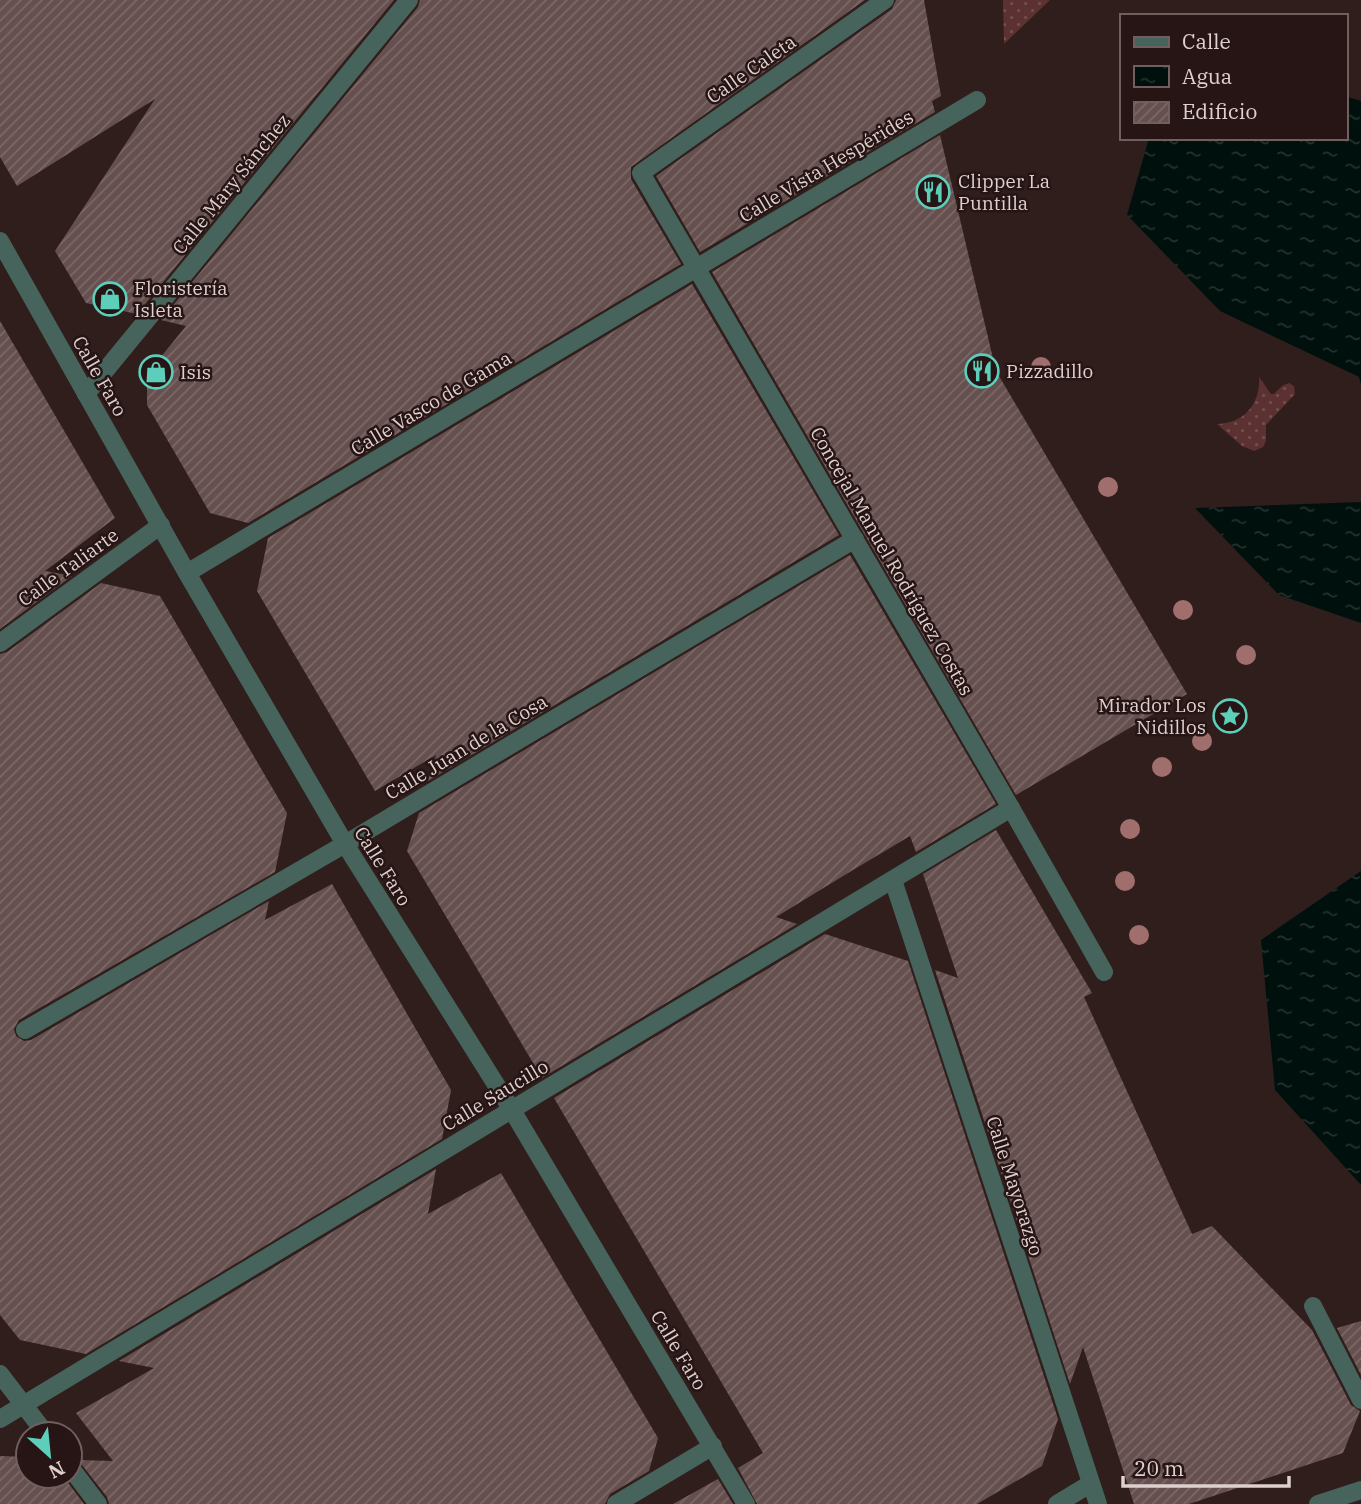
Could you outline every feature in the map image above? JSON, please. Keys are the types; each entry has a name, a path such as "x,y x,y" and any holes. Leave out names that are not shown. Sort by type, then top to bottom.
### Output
{"street":[{"name":"Calle Mary Sánchez","path":"86,394 408,0"},
{"name":"Calle Caleta","path":"641,173 885,0"},
{"name":"Calle Vista Hespérides","path":"697,268 977,100"},
{"name":"Concejal Manuel Rodríguez Costas","path":"641,173 1012,808 1104,972"},
{"name":"Calle Faro","path":"0,241 187,573 345,844 512,1110 746,1504"},
{"name":"Calle Vasco de Gama","path":"187,573 697,268"},
{"name":"Calle Taliarte","path":"0,643 161,525"},
{"name":"Calle Juan de la Cosa","path":"25,1030 345,844 855,539"},
{"name":"Calle Saucillo","path":"0,1419 1012,808"},
{"name":"Calle Mayorazgo","path":"893,880 1098,1504"},
{"path":"1313,1306 1361,1400"},
{"path":"0,1374 35,1420"},
{"path":"616,1504 713,1446"},
{"path":"1057,1504 1090,1483"},
{"path":"84,1486 98,1504"},
{"path":"1318,1504 1361,1490"}],"shaded area":[{"path":"1003,0 1050,0 1004,44"},
{"path":"1259,377 1271,394 1289,383 1294,386 1295,394 1266,425 1266,441 1263,447 1254,451 1242,446 1217,424 1235,420 1249,410 1257,395"}],"water":[{"path":"1347,97 1361,101 1361,385 1359,377 1220,311 1127,215 1148,140 1347,140"},
{"path":"1361,502 1361,623 1279,595 1195,508"},
{"path":"1361,871 1361,1185 1275,1090 1261,940"}],"building":[{"path":"0,0 394,0 137,314 86,303 55,251 155,99 17,186 0,157"},
{"path":"420,0 865,0 631,167 631,179 681,264 248,523 210,513 147,405 147,374 186,326 161,320 418,7"},
{"path":"896,0 924,0 941,96 932,101 935,112 700,252 656,176 892,9"},
{"path":"940,135 996,371 1187,694 1016,795 712,272"},
{"path":"692,284 839,535 428,781 436,755 375,791 257,591 268,538"},
{"path":"0,321 115,518 45,571 72,576 0,629"},
{"path":"850,555 996,804 916,852 910,836 853,870 776,917 797,924 542,1078 407,851 419,813"},
{"path":"101,583 160,596 287,813 275,872 19,1020 14,1029 16,1036 24,1041 31,1040 269,901 265,920 332,884 451,1090 442,1139 86,1354 20,1340 0,1315 0,654 7,652"},
{"path":"996,830 1092,993 1084,997 1192,1234 1212,1226 1312,1330 1351,1405 1360,1411 1343,1453 1189,1504 1134,1504 1083,1347 1070,1384 935,970 958,978 923,874"},
{"path":"825,934 908,961 1058,1419 1042,1466 977,1504 757,1504 738,1468 763,1453 554,1098"},
{"path":"436,1169 428,1214 501,1173 658,1438 649,1471 610,1494 605,1504 109,1504 107,1497 84,1468 84,1460 113,1461 76,1413 154,1368 119,1361"},
{"path":"1361,1321 1361,1375 1337,1328"},
{"path":"0,1456 14,1456 14,1490 74,1490 84,1504 0,1504"},
{"path":"718,1479 733,1504 673,1504"}],"place":[{"name":"Clipper La Puntilla","path":"933,192"},
{"name":"Floristería Isleta","path":"110,299"},
{"name":"Pizzadillo","path":"982,371"},
{"name":"Isis","path":"156,372"},
{"name":"Mirador Los Nidillos","path":"1230,716"}]}
